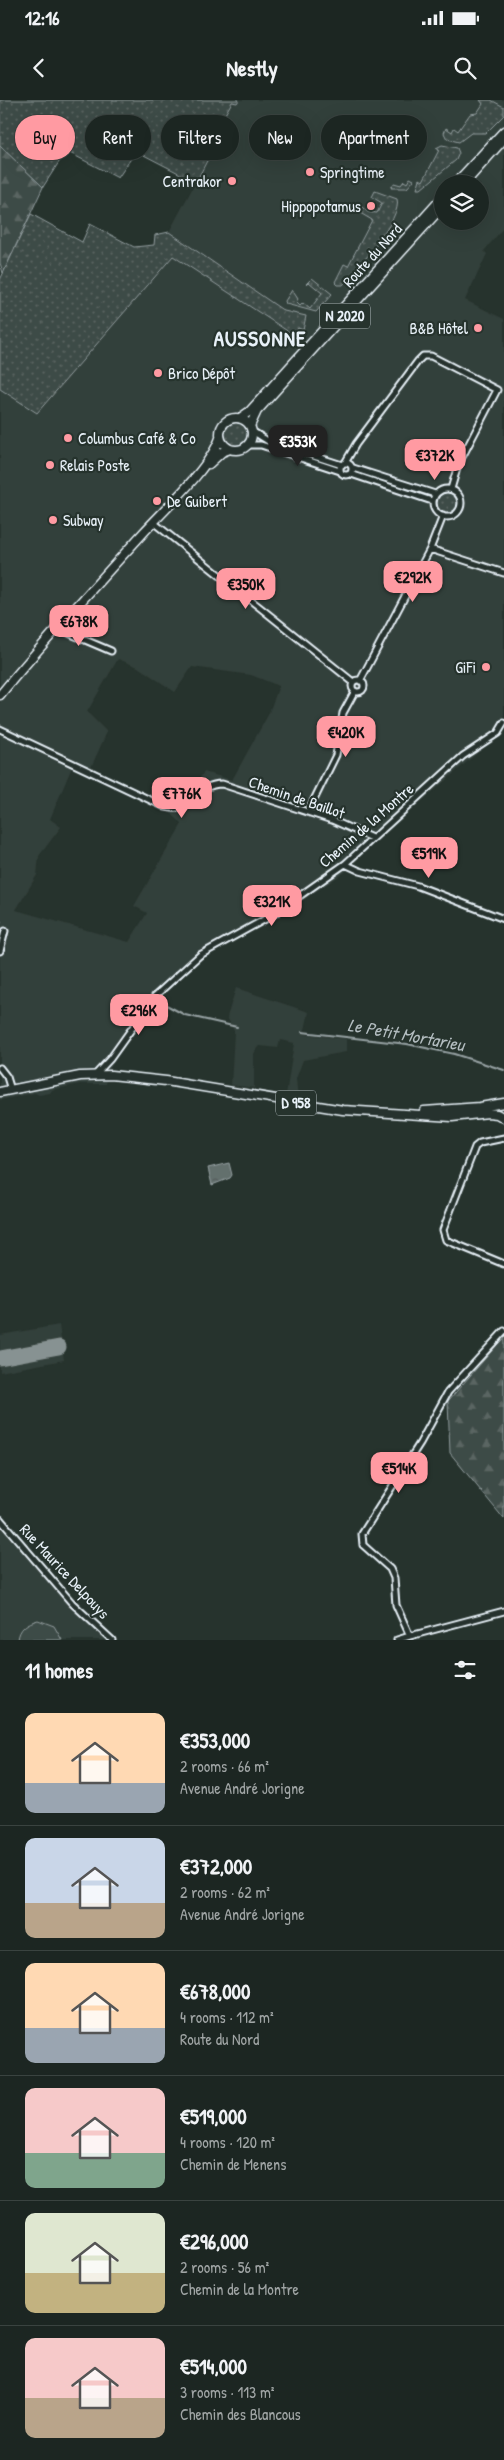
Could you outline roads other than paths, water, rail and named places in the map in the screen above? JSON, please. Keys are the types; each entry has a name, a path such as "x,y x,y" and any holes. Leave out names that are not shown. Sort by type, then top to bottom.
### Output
{"main road":[{"path":"463,175 504,131"},
{"path":"472,175 504,139"},
{"name":"Route du Nord","path":"240,418 250,411 301,356 434,207"},
{"name":"Route du Nord","path":"251,428 257,411 434,216"},
{"path":"0,695 58,625 191,480 216,448 223,424 230,419 240,418 251,428 251,438 247,445 238,450 230,449 224,445 220,438"},
{"path":"191,480 219,454 230,449"},
{"path":"0,688 21,668"},
{"name":"D 958","path":"0,1092 92,1076 112,1076 343,1110 452,1117 488,1113 497,1114 504,1118"},
{"name":"D 958","path":"58,1081 109,1079 190,1086"},
{"name":"D 958","path":"403,1113 480,1107 504,1103"}],"street":[{"path":"340,471 353,449 420,358 426,356 434,357 497,390 458,465 451,489"},
{"path":"251,428 268,441 344,464 351,469 432,501"},
{"path":"247,445 261,445 340,471 344,475 351,469 353,449"},
{"path":"351,469 435,494"},
{"path":"442,489 451,489 459,495 461,506 454,515 442,516 436,512 432,501 435,494 442,489"},
{"path":"353,682 360,680 430,549 442,516"},
{"path":"153,522 353,682"},
{"path":"430,549 504,573"},
{"path":"58,625 64,631 111,651"},
{"path":"308,812 336,755 343,713 355,691 363,688 360,680"},
{"path":"353,682 352,687 355,691"},
{"name":"Chemin de la Montre","path":"92,1076 101,1071 155,996 200,955 271,916 345,864 463,756 498,734 504,723"},
{"name":"Chemin de Baillot","path":"0,729 165,807 178,810 189,806 204,788 211,784 222,784 308,812 372,838"},
{"path":"345,864 360,871 418,886 504,919"},
{"path":"0,951 5,931"},
{"path":"110,1059 108,1070 112,1076"},
{"path":"0,1068 7,1077 11,1090"},
{"path":"503,1138 480,1143 475,1147 444,1225 443,1234 446,1240 456,1245 504,1264"},
{"path":"410,1636 396,1605 394,1578 390,1569 363,1545 362,1534 420,1443 448,1392 504,1332"},
{"name":"Rue Maurice Delpouys","path":"0,1519 72,1603 112,1640"},
{"path":"397,1640 504,1610"}],"water":[{"path":"229,1163 232,1175 230,1178 212,1185 208,1168"}],"waterway":[{"name":"Le Petit Mortarieu","path":"155,999 185,1015 237,1027"},
{"name":"Le Petit Mortarieu","path":"302,1032 407,1044 454,1054 504,1070"}],"place":[{"name":"Springtime","path":"310,172"},
{"name":"Centrakor","path":"232,181"},
{"name":"Hippopotamus","path":"371,206"},
{"name":"B&B Hôtel","path":"478,328"},
{"name":"Brico Dépôt","path":"158,373"},
{"name":"Columbus Café & Co","path":"68,438"},
{"name":"Relais Poste","path":"50,465"},
{"name":"De Guibert","path":"157,501"},
{"name":"Subway","path":"53,520"},
{"name":"GiFi","path":"486,667"}],"district":[{"name":"AUSSONNE","path":"260,339"}]}
